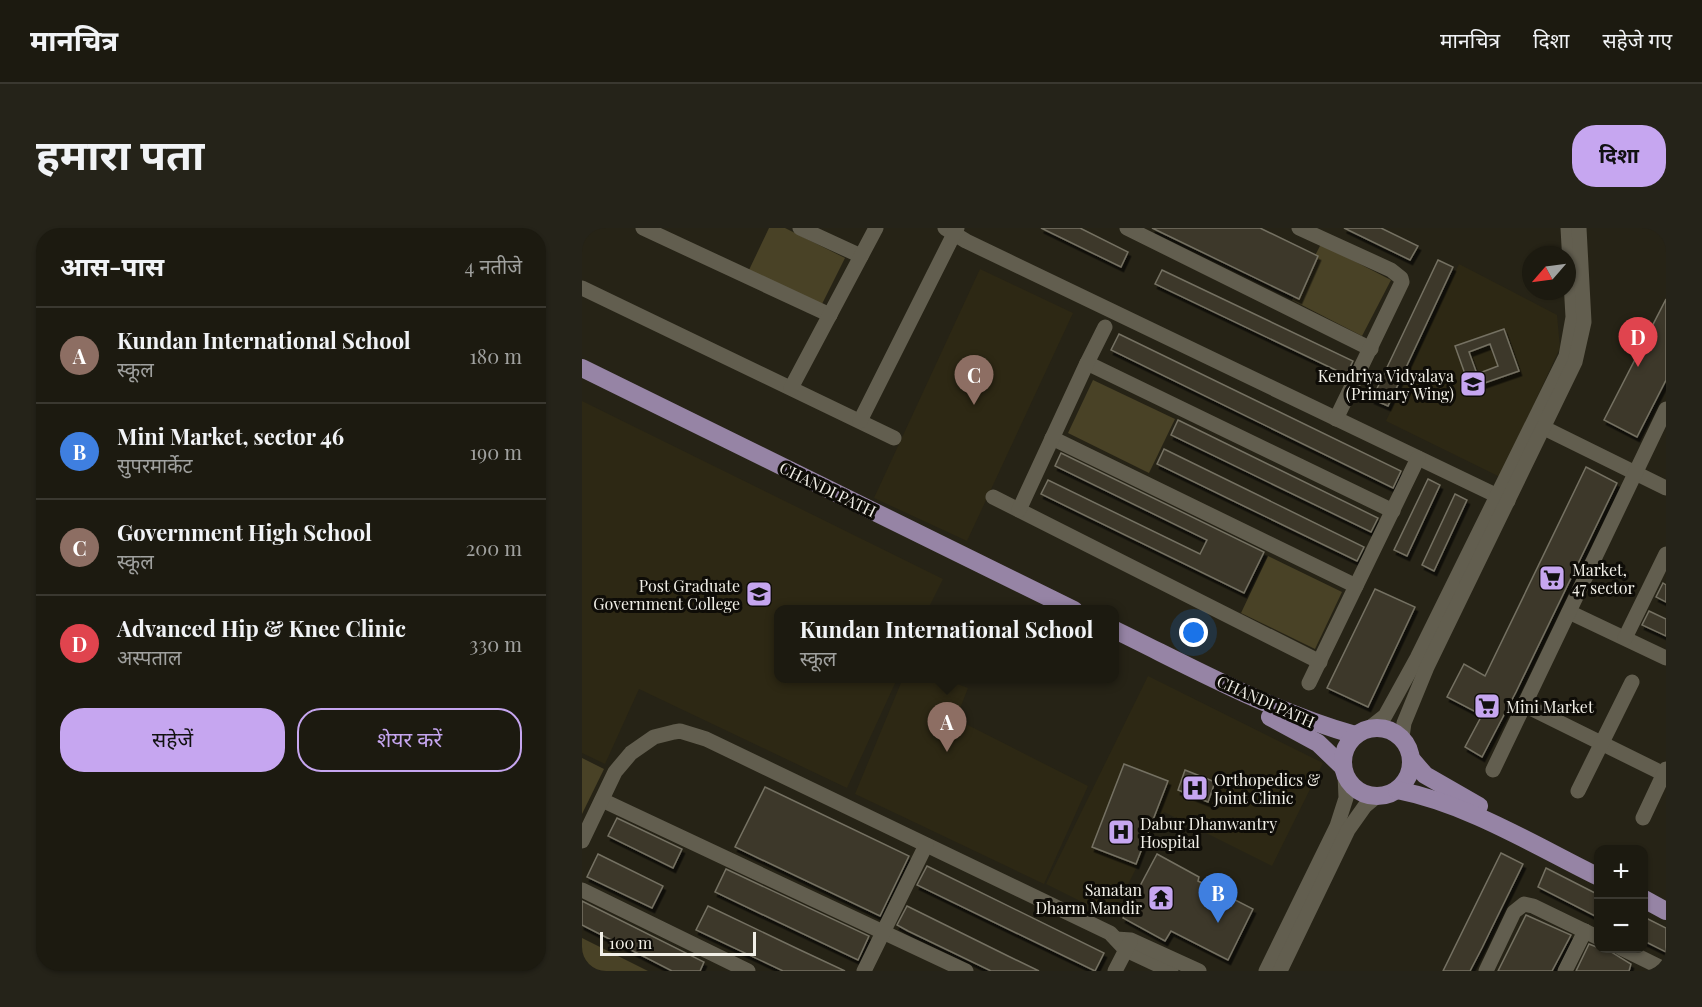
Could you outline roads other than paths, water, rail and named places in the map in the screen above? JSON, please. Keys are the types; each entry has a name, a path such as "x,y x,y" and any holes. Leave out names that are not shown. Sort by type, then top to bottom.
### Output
{"main road":[{"name":"CHANDI PATH","path":"582,368 1066,605"},
{"name":"CHANDI PATH","path":"582,381 1042,605"},
{"name":"CHANDI PATH","path":"1119,632 1276,709 1316,724 1363,731"},
{"name":"CHANDI PATH","path":"1119,643 1318,742 1344,771"},
{"path":"1391,730 1402,737 1410,749 1412,760 1409,775 1397,790 1390,794 1377,796 1364,793 1352,785 1344,771 1346,748 1363,731 1391,730"},
{"path":"1412,760 1425,775 1470,802 1594,862"},
{"path":"1397,790 1421,795 1464,810 1594,875"},
{"path":"1648,888 1666,897"},
{"path":"1648,901 1666,910"}],"street":[{"path":"643,228 830,315"},
{"path":"800,228 861,256"},
{"path":"791,388 876,228"},
{"path":"1127,228 1371,349"},
{"path":"1299,228 1391,270 1401,278 1401,287 1336,419"},
{"path":"1363,731 1385,716 1502,498 1538,425 1566,356 1573,318 1568,228"},
{"path":"1538,425 1575,362 1584,322 1579,228"},
{"path":"860,421 952,230 1502,498"},
{"path":"582,288 894,438"},
{"path":"1019,510 1105,327"},
{"path":"1087,363 1393,511"},
{"path":"1493,770 1666,408"},
{"path":"1538,425 1666,488"},
{"path":"1052,438 1356,586"},
{"path":"1310,683 1418,458"},
{"path":"993,497 1320,662"},
{"path":"1402,737 1404,723 1427,668 1502,498"},
{"path":"1625,638 1662,574 1666,554"},
{"path":"1569,612 1666,658"},
{"path":"1578,791 1632,682"},
{"path":"1524,705 1665,773 1643,818"},
{"path":"582,841 615,772 631,753 654,737 680,731 706,739 1110,933 1171,971"},
{"path":"1266,971 1337,826 1346,798 1344,771"},
{"path":"1280,971 1348,830 1365,806 1377,796"},
{"path":"602,800 883,932 944,966 966,971"},
{"path":"864,971 926,845"},
{"path":"582,890 748,971"},
{"path":"1486,971 1514,912 1524,904 1533,906 1592,935 1565,971"},
{"path":"1115,971 1132,946"},
{"path":"1132,946 1133,971"},
{"path":"1132,946 1199,971"},
{"path":"1627,953 1641,965 1666,970"}],"place":[{"name":"Advanced Hip & Knee Clinic","path":"1638,367"},
{"name":"Kendriya Vidyalaya (Primary Wing)","path":"1473,384"},
{"name":"Government High School","path":"974,405"},
{"name":"Market, 47 sector","path":"1552,578"},
{"name":"Post Graduate Government College","path":"759,594"},
{"name":"Mini Market","path":"1487,706"},
{"name":"Kundan International School","path":"947,752"},
{"name":"Orthopedics & Joint Clinic","path":"1195,788"},
{"name":"Dabur Dhanwantry Hospital","path":"1121,832"},
{"name":"Sanatan Dharm Mandir","path":"1161,898"},
{"name":"Mini Market, sector 46","path":"1218,923"}]}
